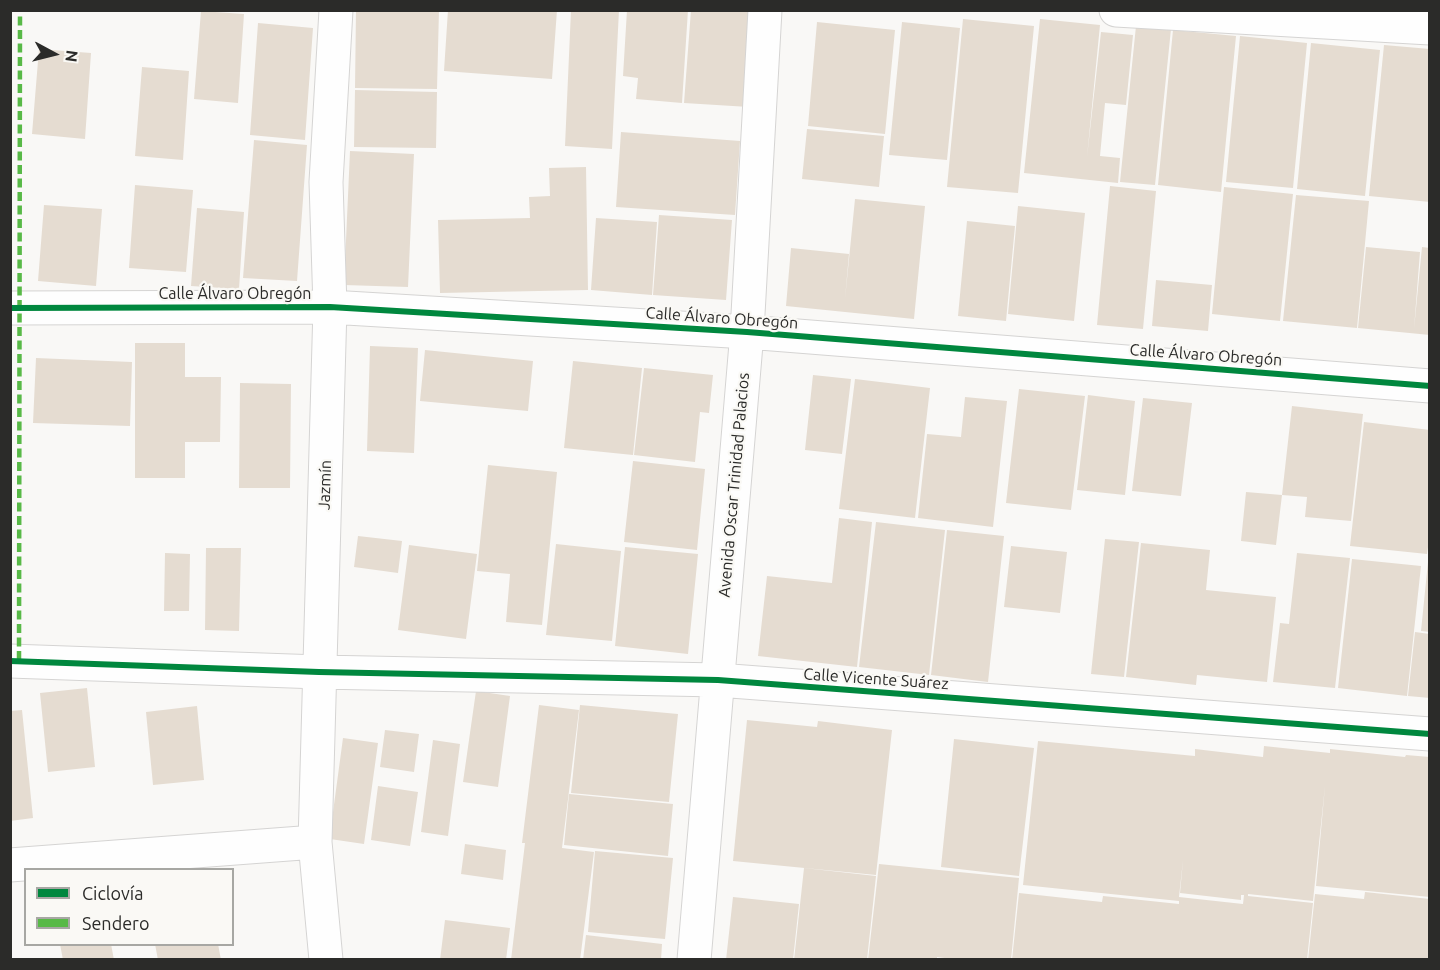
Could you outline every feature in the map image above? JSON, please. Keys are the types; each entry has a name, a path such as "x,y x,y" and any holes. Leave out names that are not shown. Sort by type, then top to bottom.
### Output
{"street":[{"name":"Jazmín","path":"326,960 315,842 330,307 326,182 336,10"},
{"name":"Avenida Oscar Trinidad Palacios","path":"694,960 747,332 765,10"},
{"path":"1116,10 1430,28"},
{"name":"Calle Álvaro Obregón","path":"10,308 330,307 747,332 1430,386"},
{"name":"Calle Vicente Suárez","path":"10,661 319,672 718,680 1430,734"},
{"path":"10,865 315,842"}],"building":[{"path":"356,10 439,10 437,89 355,88"},
{"path":"448,10 557,10 552,79 444,71"},
{"path":"571,10 619,10 612,149 565,146"},
{"path":"627,10 688,10 682,103 636,99 638,78 623,76"},
{"path":"691,10 756,12 749,107 684,103"},
{"path":"201,11 244,14 238,103 194,99"},
{"path":"963,19 1034,26 1018,193 947,187"},
{"path":"1040,19 1100,25 1087,157 1101,32 1133,35 1126,105 1105,103 1100,156 1120,158 1118,183 1024,173"},
{"path":"817,22 895,30 885,134 808,126"},
{"path":"902,22 960,28 947,160 889,155"},
{"path":"258,23 313,28 305,140 250,135"},
{"path":"1136,26 1171,29 1155,185 1120,182"},
{"path":"1173,30 1236,36 1221,192 1158,185"},
{"path":"1240,36 1307,43 1293,188 1226,182"},
{"path":"1311,43 1380,50 1365,196 1297,189"},
{"path":"1384,45 1430,49 1430,202 1369,196"},
{"path":"39,49 91,53 85,139 32,134"},
{"path":"142,67 189,71 183,160 135,156"},
{"path":"355,90 437,92 436,148 354,147"},
{"path":"807,129 884,136 879,187 802,179"},
{"path":"621,132 740,141 735,215 616,207"},
{"path":"254,140 307,145 297,281 243,278"},
{"path":"350,151 414,154 408,287 344,285"},
{"path":"586,167 588,290 440,293 438,220 530,218 529,197 550,196 549,168"},
{"path":"135,185 193,190 186,272 129,268"},
{"path":"1110,186 1156,191 1143,329 1097,325"},
{"path":"1224,187 1293,194 1280,321 1212,314"},
{"path":"1296,195 1369,201 1357,328 1283,321"},
{"path":"855,199 925,206 914,319 786,306 791,248 849,254 845,299"},
{"path":"44,205 102,209 96,286 38,281"},
{"path":"1018,206 1085,213 1074,321 1008,314"},
{"path":"197,208 244,212 239,289 191,286"},
{"path":"659,215 732,220 726,300 653,295"},
{"path":"596,218 657,222 652,295 591,290"},
{"path":"967,221 1015,226 1006,321 958,316"},
{"path":"1366,247 1420,252 1414,329 1422,247 1430,248 1430,335 1358,328"},
{"path":"1156,280 1212,285 1208,331 1152,326"},
{"path":"135,343 185,343 185,377 221,377 220,442 185,442 185,478 135,478"},
{"path":"370,346 418,348 414,453 367,451"},
{"path":"425,350 533,361 528,411 420,401"},
{"path":"36,358 132,362 130,426 33,423"},
{"path":"573,361 642,368 633,455 564,448"},
{"path":"644,368 713,375 709,413 700,412 695,462 634,455"},
{"path":"813,375 851,379 842,454 805,450"},
{"path":"855,379 930,388 915,518 839,509"},
{"path":"240,383 291,384 290,488 239,488"},
{"path":"1019,389 1085,396 1071,510 1006,503"},
{"path":"1088,395 1135,401 1125,495 1077,490"},
{"path":"965,397 1007,401 993,527 918,518 927,434 961,437"},
{"path":"1143,398 1192,403 1181,496 1132,491"},
{"path":"1292,406 1363,414 1351,521 1305,517 1307,497 1282,495"},
{"path":"1364,422 1430,430 1430,533 1427,554 1350,546"},
{"path":"633,461 705,469 697,550 624,542"},
{"path":"488,465 557,472 542,625 506,622 510,574 477,571"},
{"path":"1246,492 1282,495 1276,545 1241,541"},
{"path":"839,518 872,522 857,667 758,656 767,576 832,583"},
{"path":"876,522 945,530 929,675 859,667"},
{"path":"947,530 1004,536 988,682 931,675"},
{"path":"358,536 402,541 398,573 354,567"},
{"path":"1105,539 1139,542 1124,677 1091,674"},
{"path":"1141,543 1210,550 1206,590 1276,597 1267,682 1197,675 1196,685 1126,677"},
{"path":"556,544 621,551 612,641 546,635"},
{"path":"409,545 477,554 466,639 398,630"},
{"path":"1011,546 1067,552 1060,613 1004,607"},
{"path":"625,547 698,554 688,654 615,646"},
{"path":"206,548 241,548 239,631 205,630"},
{"path":"165,553 190,554 189,611 164,611"},
{"path":"1297,553 1350,558 1335,688 1273,682 1280,623 1289,624"},
{"path":"1352,559 1421,566 1407,696 1338,688"},
{"path":"1428,562 1430,562 1430,632 1421,631"},
{"path":"1415,632 1430,634 1430,698 1408,696"},
{"path":"87,688 95,767 48,772 40,693"},
{"path":"476,691 510,696 498,787 463,782"},
{"path":"539,705 579,710 562,848 594,852 580,960 511,960 525,843 522,843"},
{"path":"580,705 678,714 669,802 571,793"},
{"path":"197,706 204,780 153,785 146,712"},
{"path":"22,710 33,818 10,821 10,711"},
{"path":"747,720 817,727 818,721 892,730 876,875 733,861"},
{"path":"385,730 419,734 414,772 380,767"},
{"path":"343,738 378,743 364,844 330,839 324,811 333,812"},
{"path":"954,739 1034,748 1019,876 941,867"},
{"path":"433,740 460,744 448,836 421,832"},
{"path":"1038,741 1195,756 1195,749 1263,757 1264,746 1330,753 1330,749 1405,757 1406,755 1430,757 1430,897 1316,886 1325,786 1313,901 1248,894 1248,896 1313,903 1307,960 1012,960 1019,893 1102,902 1103,896 1179,904 1179,901 1023,885","holes":["1183,860 1180,893 1241,900 1241,895 1244,895 1243,904 1179,897"]},
{"path":"378,786 418,792 410,846 371,840"},
{"path":"569,794 673,804 668,856 564,845"},
{"path":"465,844 506,850 503,880 461,874"},
{"path":"595,851 673,858 665,939 588,932"},
{"path":"879,864 1019,878 1011,960 959,960 937,957 937,960 868,960"},
{"path":"804,868 876,876 867,960 794,960"},
{"path":"1365,892 1430,899 1430,960 1308,960 1315,894 1364,899"},
{"path":"733,897 799,904 793,960 726,960"},
{"path":"445,920 510,928 506,960 440,960"},
{"path":"586,935 662,944 661,960 583,960"},
{"path":"60,946 111,946 114,960 63,960"},
{"path":"155,946 218,946 221,960 158,960"}],"marked path":[{"path":"19,660 20,10"}],"cycle path":[{"path":"10,308 330,307 747,332 1430,386"},
{"path":"10,661 319,672 718,680 1430,734"}]}
